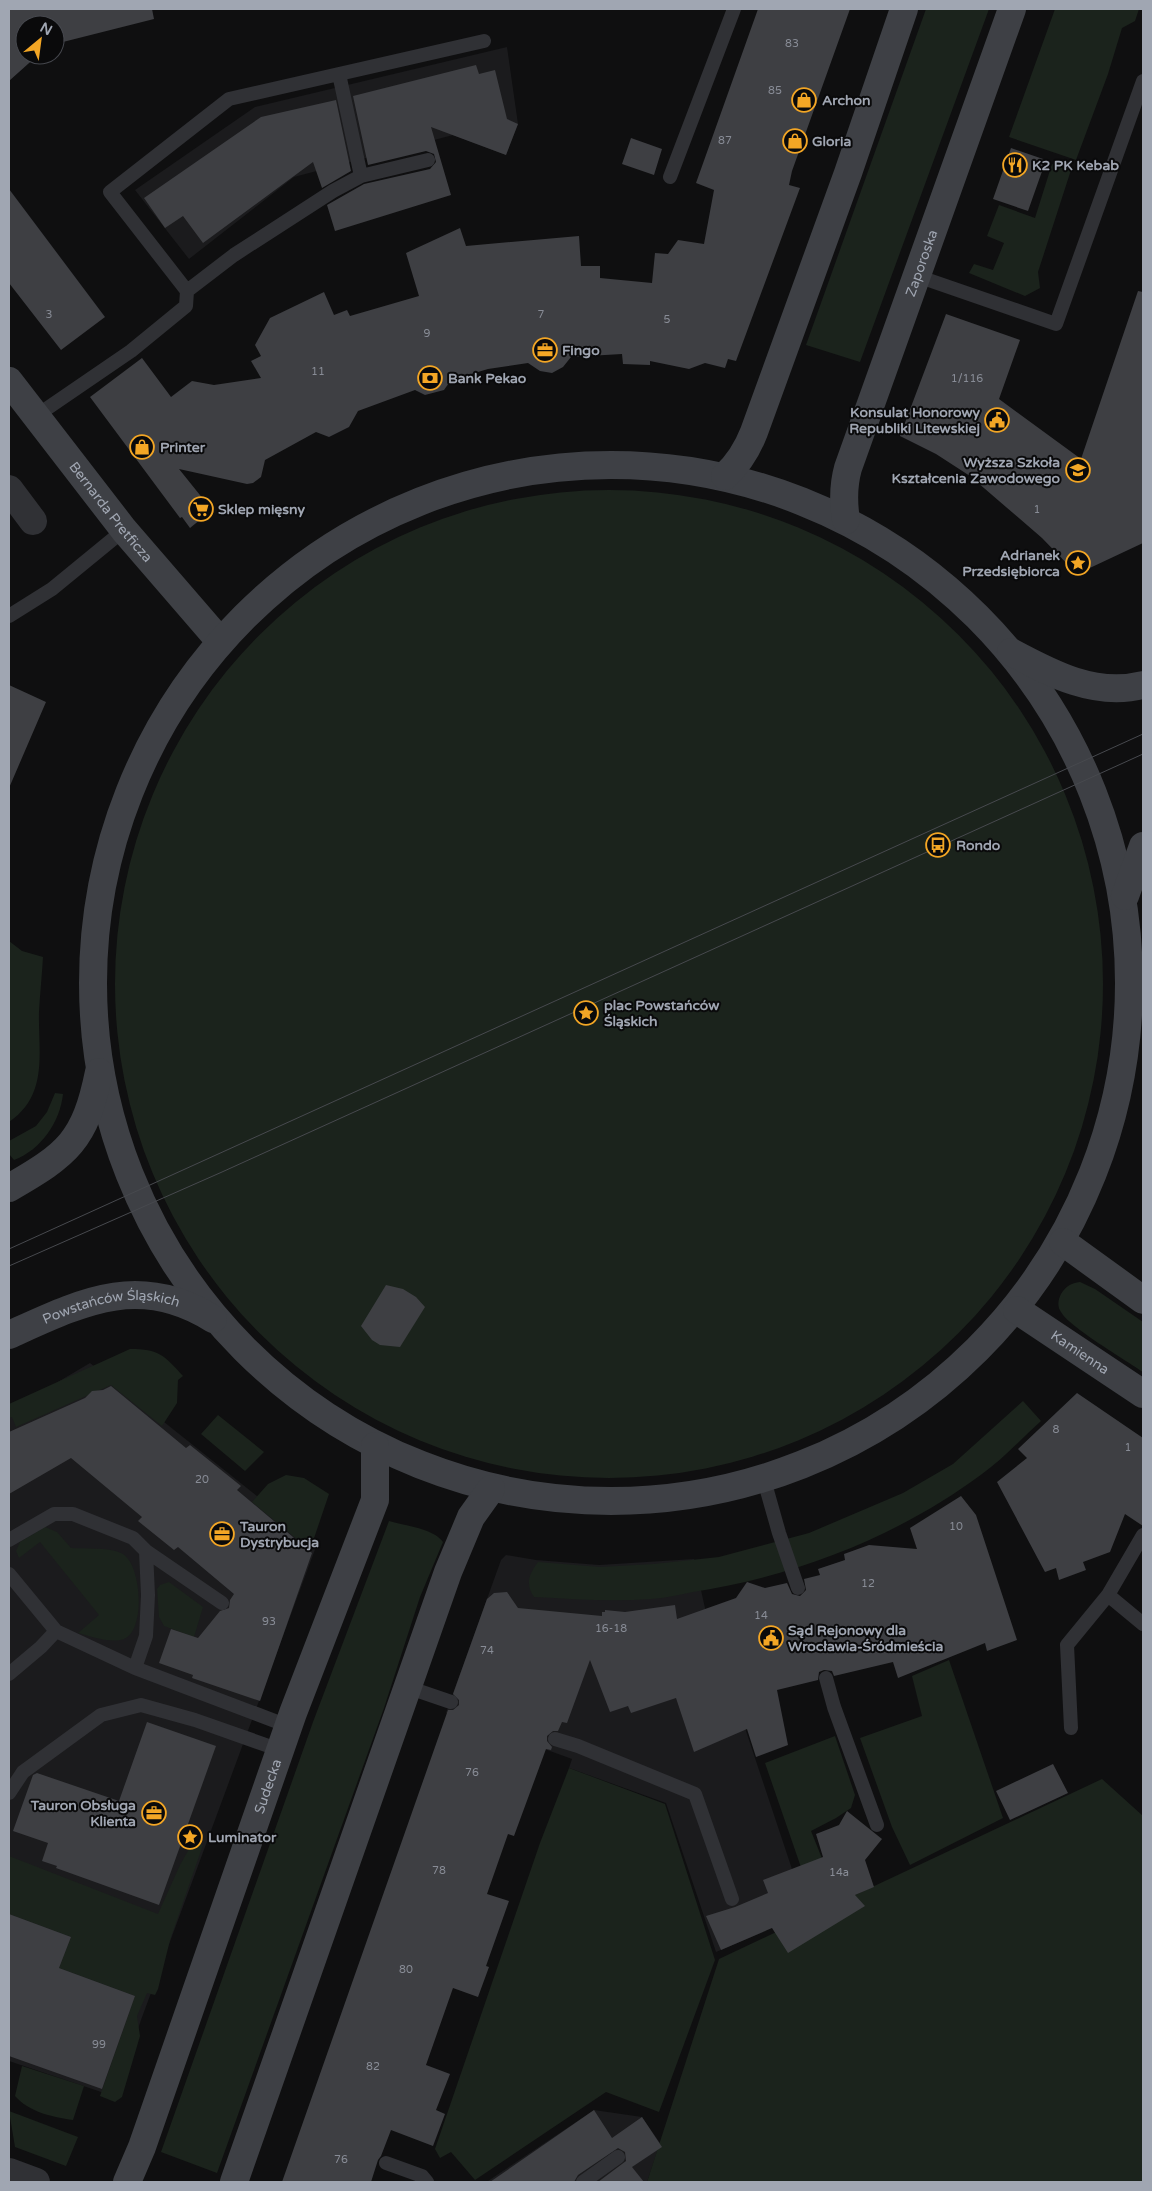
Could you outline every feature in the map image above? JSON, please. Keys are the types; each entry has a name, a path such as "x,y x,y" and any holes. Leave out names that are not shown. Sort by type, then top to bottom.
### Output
{"main road":[{"path":"725,476 738,463 747,450 757,426 848,173 904,9"},
{"name":"Zaporoska","path":"846,520 843,494 848,468 1012,9"},
{"name":"Bernarda Pretficza","path":"9,380 124,530 219,640"},
{"path":"649,465 725,476 765,487 846,520 887,543 924,568 970,608 1011,652 1069,758 1125,896 1132,984 1128,1050 1108,1140 1087,1194 1063,1242 1040,1279 1017,1310 954,1375 886,1425 856,1442 810,1464 764,1480 731,1489 678,1499 616,1503 554,1500 492,1489 450,1478 375,1446 336,1424 288,1390 213,1319 163,1229 138,1178 99,1072 93,1036 91,962 96,906 114,828 146,750 171,705 219,640 243,615 283,579 316,555 384,516 423,498 466,484 559,466 649,465"},
{"path":"1011,652 1046,671 1078,684 1107,688 1143,685"},
{"path":"1125,896 1143,846"},
{"path":"9,1188 44,1168 60,1156 76,1136 87,1116 99,1072"},
{"path":"1063,1242 1143,1300"},
{"name":"Powstańców Śląskich","path":"9,1335 89,1301 122,1294 153,1295 180,1301 213,1319"},
{"name":"Kamienna","path":"1017,1310 1143,1394"},
{"name":"Sudecka","path":"127,2182 142,2147 284,1738 375,1500 375,1446"},
{"path":"234,2182 407,1687 463,1533 471,1517 492,1489"}],"street":[{"path":"9,489 33,521"},
{"path":"9,2172 36,2182"}],"lane":[{"path":"670,177 734,9"},
{"path":"36,416 131,352 186,306 187,291 110,192 229,99 484,41"},
{"path":"339,74 361,176"},
{"path":"917,276 1056,324 1143,81"},
{"path":"187,291 234,255 333,191 361,176 428,160"},
{"path":"9,616 52,589 124,530"},
{"path":"764,1480 779,1533 798,1588"},
{"path":"9,1540 54,1514 73,1514 134,1538 146,1551 222,1603"},
{"path":"1071,1728 1067,1645 1108,1595 1143,1535"},
{"path":"135,1668 146,1636 148,1595 146,1551"},
{"path":"9,1574 56,1631 284,1738"},
{"path":"1108,1595 1143,1624"},
{"path":"9,1674 41,1647 56,1631"},
{"path":"826,1678 834,1707 877,1825"},
{"path":"407,1687 451,1702"},
{"path":"9,1793 24,1772 101,1715 141,1704 195,1720 284,1738"},
{"path":"555,1739 578,1746 695,1794 732,1899"},
{"path":"583,2182 618,2157"},
{"path":"386,2163 422,2176 427,2182"}],"shaded area":[{"path":"926,9 989,9 860,362 806,345"},
{"path":"1055,9 1139,9 1135,21 1122,28 1108,74 1076,160 1009,137"},
{"path":"507,47 518,124 506,155 453,135 294,177 189,259 135,190 255,107"},
{"path":"1052,164 1071,170 1038,272 1040,288 1025,296 969,273 974,264 993,270 1004,243 987,236 999,205 1035,218"},
{"name":"plac Powstańców Śląskich","path":"609,490 657,493 705,500 752,511 798,528 842,549 883,573 922,602 958,635 991,671 1020,710 1044,751 1065,795 1082,841 1093,888 1100,936 1103,984 1100,1032 1093,1080 1082,1127 1065,1173 1044,1217 1020,1258 991,1297 958,1333 922,1366 883,1395 842,1419 798,1440 752,1457 705,1468 657,1475 609,1478 561,1475 513,1468 466,1457 420,1440 376,1419 335,1395 296,1366 260,1333 227,1297 198,1258 174,1217 153,1173 136,1127 125,1080 118,1032 115,984 118,936 125,888 136,841 153,795 174,751 198,710 227,671 260,635 296,602 335,573 376,549 420,528 466,511 513,500 561,493"},
{"path":"9,941 22,951 43,957 39,1012 39,1072 36,1086 30,1099 22,1111 9,1122"},
{"path":"55,1093 63,1094 58,1115 48,1134 33,1149 14,1160 9,1154 9,1141 36,1126 47,1112"},
{"path":"1080,1282 1095,1289 1143,1322 1143,1372 1075,1326 1061,1312 1058,1303 1061,1294 1069,1285"},
{"path":"130,1349 155,1352 166,1358 183,1376 178,1380 177,1403 162,1426 111,1385 16,1427 12,1417 9,1418 9,1404"},
{"path":"90,1363 317,1544 141,2020 116,2097 9,2061 9,1411"},
{"path":"1023,1401 1041,1421 997,1462 949,1497 915,1517 844,1551 770,1576 662,1598 622,1600 534,1597 531,1592 529,1579 538,1562 600,1567 654,1564 719,1557 809,1533 903,1493 953,1464"},
{"path":"218,1415 264,1452 245,1471 201,1434"},
{"path":"286,1475 304,1478 329,1494 310,1550 252,1502 268,1484"},
{"path":"389,1521 426,1531 443,1542 420,1597 384,1708 217,2173 161,2152 313,1722"},
{"path":"45,1527 57,1532 71,1548 110,1550 121,1553 128,1559 137,1582 139,1596 136,1623 131,1633 124,1639 113,1641 78,1633 99,1615 40,1542 19,1558 16,1551 20,1542"},
{"path":"506,1555 536,1560 599,1565 694,1559 705,1608 792,1869 766,1931 716,1952 666,1803 569,1768 572,1759 446,1713 501,1560"},
{"path":"169,1582 203,1607 194,1637 164,1626 159,1617 157,1589 160,1585"},
{"path":"949,1660 1003,1818 910,1865 892,1827 860,1738 922,1716 912,1676"},
{"path":"835,1736 855,1795 851,1808 811,1831 825,1866 804,1876 765,1763"},
{"path":"569,1768 665,1804 715,1960 659,2112 606,2092 475,2180 451,2152 440,2158 435,2149 540,1843"},
{"path":"1102,1779 1143,1816 1143,2182 647,2182 719,1959"},
{"path":"193,1842 203,1845 170,1940 158,1989 155,1995 147,1993 137,2016 140,2036 122,2097 115,2102 100,2096 135,1996 59,1968 71,1937 9,1914 9,1856 158,1914 180,1865"},
{"path":"22,2066 84,2086 73,2120 34,2110 15,2096"},
{"path":"594,2110 642,2117 660,2143 647,2182 488,2181"},
{"path":"9,2111 78,2137 66,2166 15,2147"}],"building":[{"path":"9,9 152,9 154,19 65,41 65,15 15,15 15,65 27,65 9,81"},
{"path":"758,9 850,9 792,171 789,185 800,188 736,361 728,359 725,368 705,363 689,369 650,361 650,365 623,364 622,354 571,357 563,367 552,373 540,371 528,363 488,369 451,380 444,390 425,395 415,390 358,411 349,427 329,437 316,432 265,460 261,477 253,483 247,484 179,469 212,510 190,528 182,517 180,518 90,397 142,358 171,397 192,381 214,385 261,378 251,361 261,356 255,345 270,318 324,292 334,315 347,310 350,316 419,296 406,253 460,228 466,246 579,236 581,266 600,266 600,278 652,283 655,253 668,254 678,240 704,244 714,190 696,183"},
{"path":"476,65 479,74 495,70 507,119 518,124 506,155 431,127 451,195 335,231 327,205 364,184 430,169 436,162 434,154 426,151 368,165 353,96"},
{"path":"336,100 351,171 322,188 313,162 203,243 183,216 165,228 144,198 261,117"},
{"path":"631,138 662,149 654,175 622,164"},
{"path":"1011,148 1046,160 1028,211 993,199"},
{"path":"9,189 105,317 61,350 9,283"},
{"path":"1138,291 1143,292 1143,543 1077,574 1042,538 970,476 936,454 900,436 946,314 1020,340 999,399 1081,459"},
{"path":"9,685 46,702 9,788"},
{"path":"386,1285 403,1289 416,1297 425,1307 400,1347 380,1345 372,1340 361,1326"},
{"name":"Tauron Dystrybucja","path":"111,1386 186,1448 190,1445 241,1486 237,1490 312,1553 260,1701 192,1678 193,1675 159,1663 171,1629 198,1638 220,1611 229,1608 230,1600 234,1594 178,1547 174,1550 138,1521 142,1517 71,1458 9,1494 9,1432 85,1398 92,1391 103,1390"},
{"path":"1077,1393 1143,1438 1143,1526 1125,1514 1110,1552 1083,1562 1086,1570 1059,1580 1056,1568 1045,1572 997,1482 1027,1458 1018,1449"},
{"path":"961,1496 976,1515 1017,1640 987,1651 985,1643 898,1678 893,1662 834,1676 832,1671 824,1670 819,1672 818,1680 777,1690 788,1745 756,1757 747,1729 694,1752 676,1698 631,1713 628,1706 610,1712 590,1660 567,1723 562,1722 558,1731 553,1731 547,1736 547,1741 552,1747 551,1750 546,1749 514,1836 508,1834 487,1894 509,1901 486,1966 489,1967 478,1997 453,1988 426,2065 450,2074 436,2110 445,2114 433,2146 391,2130 371,2182 282,2182 448,1710 453,1710 459,1705 459,1700 453,1694 487,1599 494,1593 507,1592 518,1608 602,1616 602,1612 605,1612 605,1610 625,1612 675,1605 677,1619 736,1598 747,1582 765,1588 787,1583 792,1594 800,1596 806,1590 804,1579 820,1575 818,1569 845,1560 844,1554 869,1545 917,1549 910,1528"},
{"name":"Tauron Obsługa Klienta","path":"147,1722 216,1746 159,1905 56,1868 57,1866 42,1861 48,1843 13,1831 33,1775 37,1773 119,1801"},
{"path":"1053,1764 1068,1793 1010,1820 996,1791"},
{"path":"847,1811 882,1839 865,1860 874,1887 855,1895 865,1906 788,1953 772,1928 721,1950 706,1916 735,1907 768,1893 763,1880 823,1857 816,1834 839,1825"},
{"path":"9,1914 71,1937 59,1968 135,1996 102,2089 9,2056"},
{"path":"594,2110 612,2138 642,2117 662,2147 632,2167 644,2182 598,2182 626,2161 625,2152 618,2148 578,2175 574,2182 490,2182"}],"tram line":[{"path":"9,1249 1143,734"},
{"path":"9,1266 222,1172 1143,754"}],"place":[{"name":"Archon","path":"804,100"},
{"name":"Gloria","path":"795,141"},
{"name":"K2 PK Kebab","path":"1015,165"},
{"name":"Fingo","path":"545,350"},
{"name":"Bank Pekao","path":"430,378"},
{"name":"Konsulat Honorowy Republiki Litewskiej","path":"997,420"},
{"name":"Printer","path":"142,447"},
{"name":"Wyższa Szkoła Kształcenia Zawodowego","path":"1078,470"},
{"name":"Sklep mięsny","path":"201,509"},
{"name":"Adrianek Przedsiębiorca","path":"1078,563"},
{"name":"Rondo","path":"938,845"},
{"name":"plac Powstańców Śląskich","path":"586,1013"},
{"name":"Tauron Dystrybucja","path":"222,1534"},
{"name":"Sąd Rejonowy dla Wrocławia-Śródmieścia","path":"771,1638"},
{"name":"Tauron Obsługa Klienta","path":"154,1813"},
{"name":"Luminator","path":"190,1837"}]}
